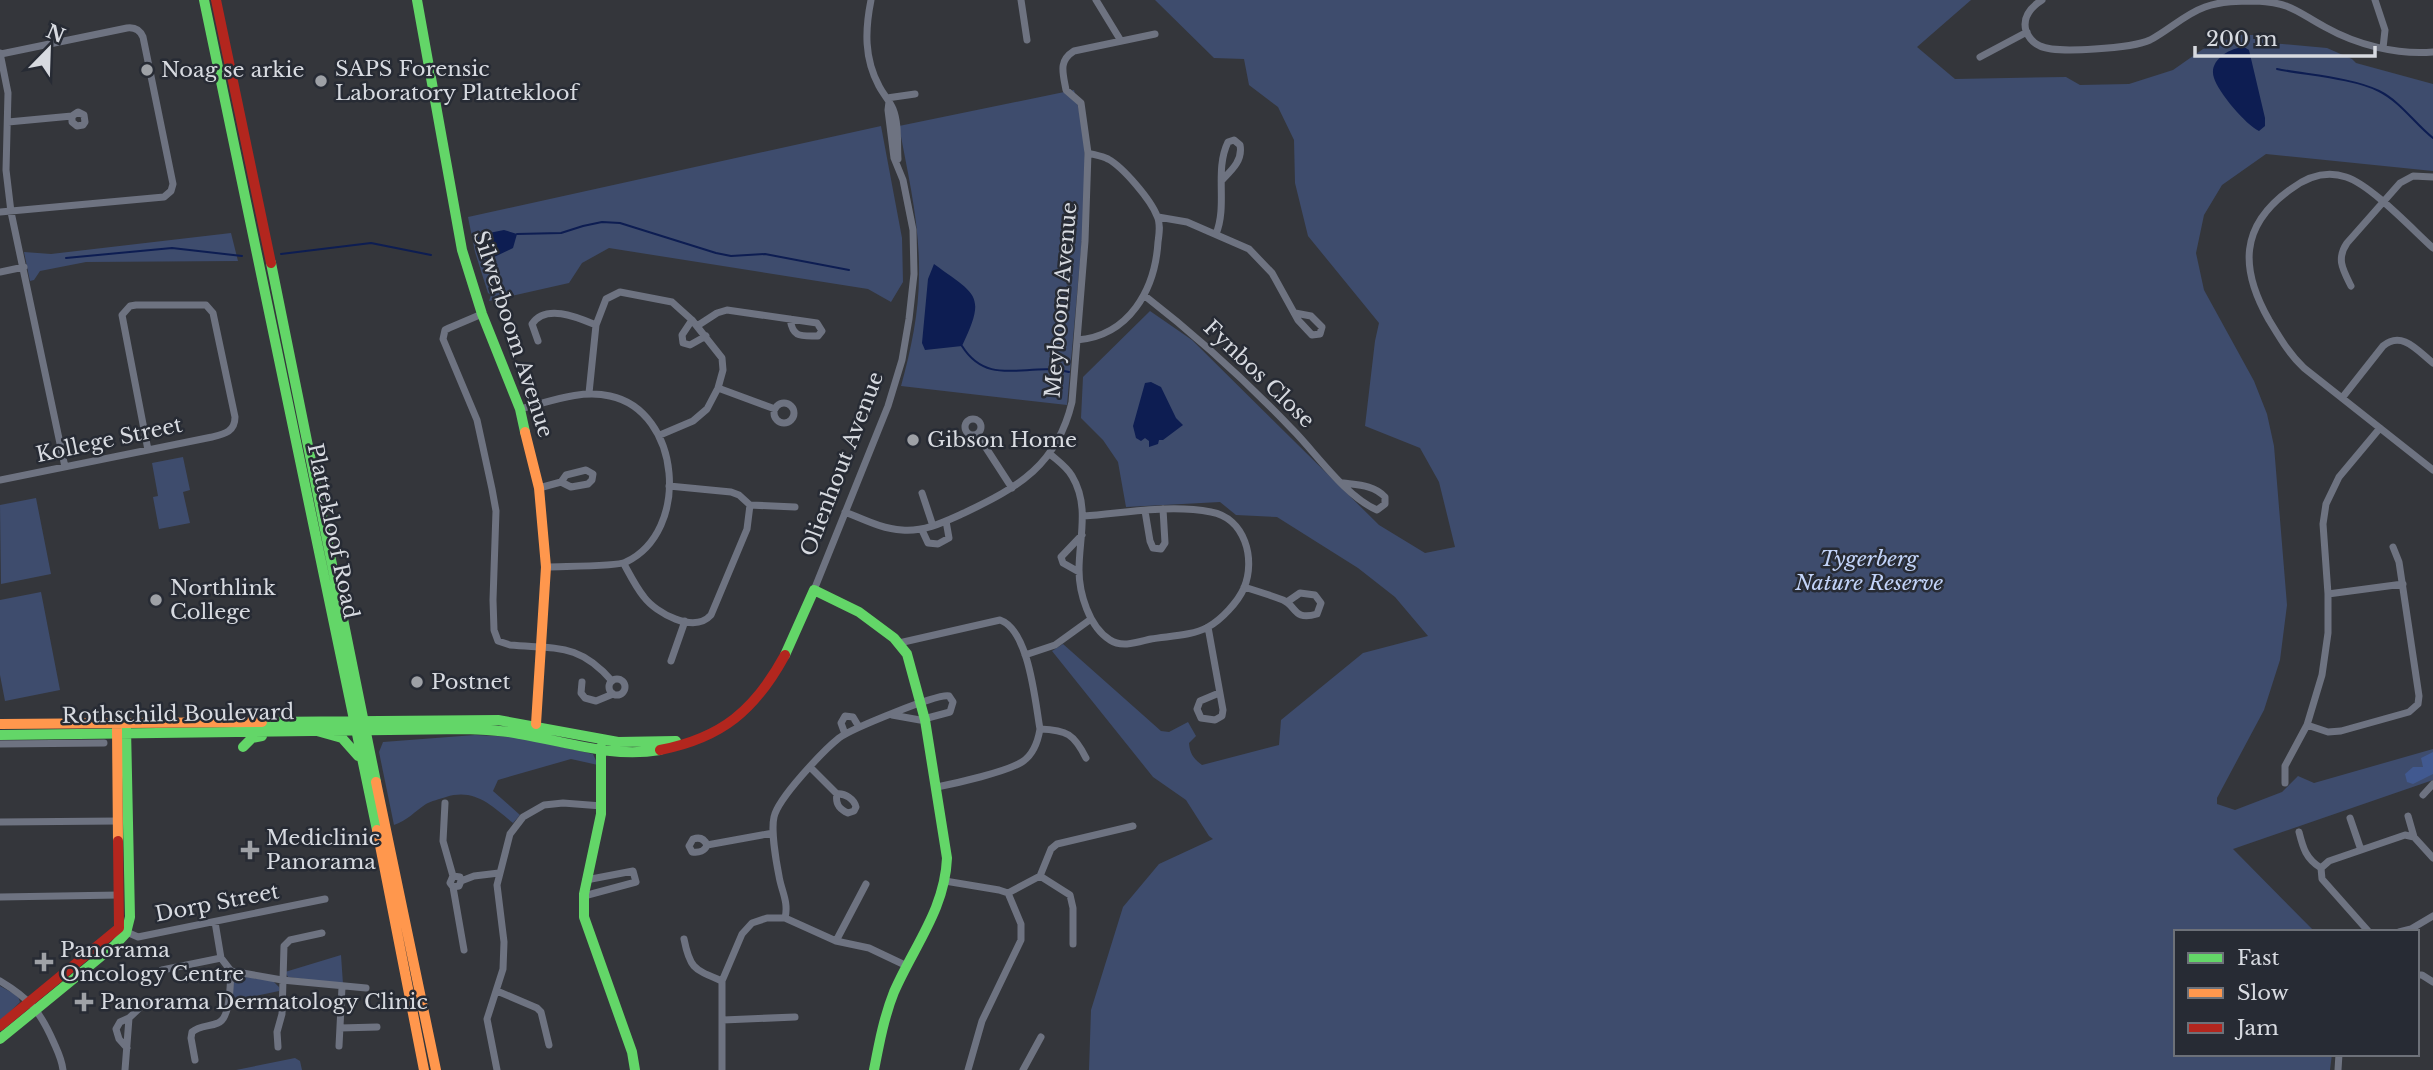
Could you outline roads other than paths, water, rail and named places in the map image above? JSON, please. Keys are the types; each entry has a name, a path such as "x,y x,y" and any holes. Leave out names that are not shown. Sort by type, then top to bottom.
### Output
{"street":[{"name":"Plattekloof Road","path":"204,0 436,1070"},
{"name":"Plattekloof Road","path":"216,0 323,510 348,647 363,765 425,1070"},
{"name":"Silwerboom Avenue","path":"417,0 456,222 467,269 520,409 539,488 546,567 537,724"},
{"name":"Olienhout Avenue","path":"360,725 474,719 517,727 602,751 629,753 687,744 704,737 740,717 765,691 784,658 814,590 892,394 902,360 909,319 914,274 913,230 908,199 898,163 894,158 888,100 867,54 866,34 871,0"},
{"path":"1021,0 1027,40"},
{"path":"1096,0 1121,41 1155,34"},
{"path":"2042,0 2028,14 2025,22 2027,32 2037,45 2050,49 2123,47 2150,40 2193,12 2213,5 2257,1 2289,6 2343,35 2383,48 2433,52"},
{"path":"2301,11 2303,0"},
{"path":"2375,0 2385,30 2383,48"},
{"path":"0,212 11,212 164,197 171,191 173,184 140,31 127,28 0,53 8,93 6,170 11,212 65,467"},
{"path":"1980,57 2027,32"},
{"name":"Meyboom Avenue","path":"845,512 888,528 922,530 1013,488 1032,474 1050,454 1069,412 1087,196 1088,153 1081,103 1066,90 1061,66 1069,54 1079,49 1121,41"},
{"path":"888,100 915,94"},
{"path":"8,122 72,116"},
{"path":"1216,234 1223,209 1221,169 1225,148 1228,142 1234,140 1240,145 1240,155 1235,166 1222,180"},
{"path":"1077,340 1105,335 1121,322 1145,296 1156,266 1158,217 1141,192 1116,164 1104,157 1088,153"},
{"path":"2433,248 2361,184 2330,174 2300,182 2271,204 2256,227 2250,244 2249,270 2252,286 2289,353 2433,470"},
{"path":"2351,286 2341,266 2341,253 2347,243 2404,180 2417,176 2433,177"},
{"path":"1158,217 1187,222 1241,244 1263,262 1295,313"},
{"path":"0,272 24,267"},
{"path":"589,393 597,326 601,307 606,299 620,292 672,302 695,323 722,358 723,370 710,405 700,417 660,435"},
{"name":"Fynbos Close","path":"1145,296 1206,344 1343,483 1373,508 1380,509 1385,504 1385,497 1378,491 1366,486 1343,483"},
{"name":"Kollege Street","path":"0,480 148,450 226,433 234,426 235,417 212,310 206,306 132,305 124,312 122,319 148,450"},
{"path":"705,336 690,345 683,343 682,335 695,323 727,310 790,319"},
{"path":"482,314 445,330 443,339 477,421 495,500 495,636 502,644 580,653 597,665 612,681"},
{"path":"538,341 532,324 536,318 546,315 564,314 597,326"},
{"path":"2342,398 2383,346 2392,340 2405,341 2433,363"},
{"path":"718,388 775,409"},
{"path":"520,409 589,393 611,396 631,404 648,419 660,435 669,486 667,508 659,532 643,551 624,564 546,567"},
{"path":"2285,783 2285,766 2307,724 2322,675 2328,633 2329,594 2323,523 2328,498 2339,477 2380,428"},
{"path":"977,434 1013,488"},
{"path":"1050,454 1072,475 1078,487 1084,516 1079,572 1091,619 1102,634 1123,645 1208,627 1231,606 1244,587 1248,551 1246,541 1230,520 1210,512 1163,509 1084,516"},
{"path":"539,488 561,482"},
{"path":"669,486 723,489 740,495 750,505 796,508"},
{"path":"922,493 933,526"},
{"path":"624,564 649,603 669,616 702,622 711,615 747,529 750,505"},
{"path":"1145,511 1150,541 1157,550 1165,543 1163,509"},
{"path":"922,530 928,543 938,544 949,538 946,521"},
{"path":"1079,572 1063,563 1061,557 1082,535"},
{"path":"2307,724 2328,732 2341,731 2409,712 2416,707 2419,696 2403,584 2393,547"},
{"path":"2329,594 2403,584"},
{"path":"1244,587 1287,602 1294,611 1308,616 1317,614 1321,603 1315,595 1300,593 1287,602"},
{"path":"814,590 850,606 899,643 910,663 925,720 947,858 945,881 936,909 893,996 873,1070"},
{"path":"1025,655 1055,645 1091,619"},
{"path":"899,643 1000,620 1012,627 1025,655 1040,729 1034,748 1023,761 1013,766 937,787"},
{"path":"671,661 685,621"},
{"path":"1208,627 1219,692"},
{"path":"582,682 581,693 585,698 596,701 613,694 621,694 625,688 620,680 612,681"},
{"path":"612,681 609,688 613,694"},
{"path":"785,918 786,903 778,875 773,833 776,811 810,767 831,745 859,727 920,702 945,695 953,702 950,712 925,720 892,715"},
{"path":"517,727 532,714 539,698"},
{"path":"539,698 546,721 566,730"},
{"path":"845,734 841,723 845,716 853,717 859,727"},
{"name":"Rothschild Boulevard","path":"0,724 293,732 360,725"},
{"name":"Olienhout Avenue","path":"537,724 600,740 649,743 704,737"},
{"path":"517,727 528,730 537,724 546,732 572,744"},
{"name":"Rothschild Boulevard","path":"0,735 121,728 360,725"},
{"path":"121,728 118,821 122,930"},
{"path":"0,1039 33,1005 122,930 130,916 121,728"},
{"path":"1040,729 1065,732 1079,743 1086,758"},
{"path":"317,731 345,739 363,765"},
{"path":"243,747 252,738 293,732"},
{"path":"600,740 602,806 586,880 584,917 632,1052 635,1070"},
{"path":"0,744 104,743"},
{"path":"810,767 837,794"},
{"path":"2423,795 2433,785"},
{"path":"445,803 443,841 453,876"},
{"path":"497,1070 487,1019 497,991 504,955 497,895 499,873 510,834 529,812 552,803 602,806"},
{"path":"2408,816 2414,836 2433,858"},
{"path":"2350,818 2361,850"},
{"path":"0,822 118,821"},
{"path":"945,881 1008,893 1040,876 1051,849 1058,844 1133,826"},
{"path":"2299,832 2304,852 2311,862 2321,868"},
{"path":"708,845 773,833"},
{"path":"2321,868 2329,861 2405,835 2414,836"},
{"path":"2321,868 2322,879 2367,930"},
{"path":"584,896 636,882 633,871 586,880"},
{"path":"453,887 474,876 499,873"},
{"path":"453,876 460,877 461,881"},
{"path":"453,876 449,880 453,887 464,950"},
{"path":"1040,876 1070,895 1073,908 1073,944"},
{"path":"835,941 866,884"},
{"path":"968,1070 982,1021 1021,940 1021,924 1008,893"},
{"path":"0,897 119,895"},
{"name":"Dorp Street","path":"122,930 138,937 325,899"},
{"path":"2407,930 2433,916"},
{"path":"722,1070 722,981 747,928 760,920 785,918 835,941 869,948 907,965"},
{"path":"215,922 221,958 231,971 282,980 366,988"},
{"path":"278,1047 285,943 322,933"},
{"path":"684,939 692,967 722,981"},
{"path":"162,970 221,958"},
{"path":"195,1060 192,1032 197,1028 218,1024 224,1019 231,971"},
{"path":"0,981 33,1005 60,1058 63,1070"},
{"path":"339,1046 342,987"},
{"path":"497,991 541,1012 549,1045"},
{"path":"127,1048 116,1029 120,1022 129,1018 146,1002"},
{"path":"0,1026 33,1005"},
{"path":"723,1020 795,1017"},
{"path":"125,1070 129,1018"},
{"path":"340,1028 377,1027"},
{"path":"1023,1070 1041,1037"}],"waterway":[{"path":"2277,69 2343,80 2379,91 2394,101 2433,138"},
{"path":"517,234 561,233 602,222 620,223 716,253 731,256 765,254 849,270"},
{"path":"281,254 371,243 431,255"},
{"path":"66,258 172,248 242,256"},
{"path":"962,346 984,367 1011,371 1054,369 1069,372"}],"place":[{"name":"Noag se arkie","path":"147,70"},
{"name":"SAPS Forensic Laboratory Plattekloof","path":"321,81"},
{"name":"Gibson Home","path":"913,440"},
{"name":"Northlink College","path":"156,600"},
{"name":"Postnet","path":"417,682"},
{"name":"Mediclinic Panorama","path":"250,850"},
{"name":"Panorama Oncology Centre","path":"44,962"},
{"name":"Panorama Dermatology Clinic","path":"84,1002"}],"park label":[{"name":"Tygerberg Nature Reserve","path":"1869,571"}]}
